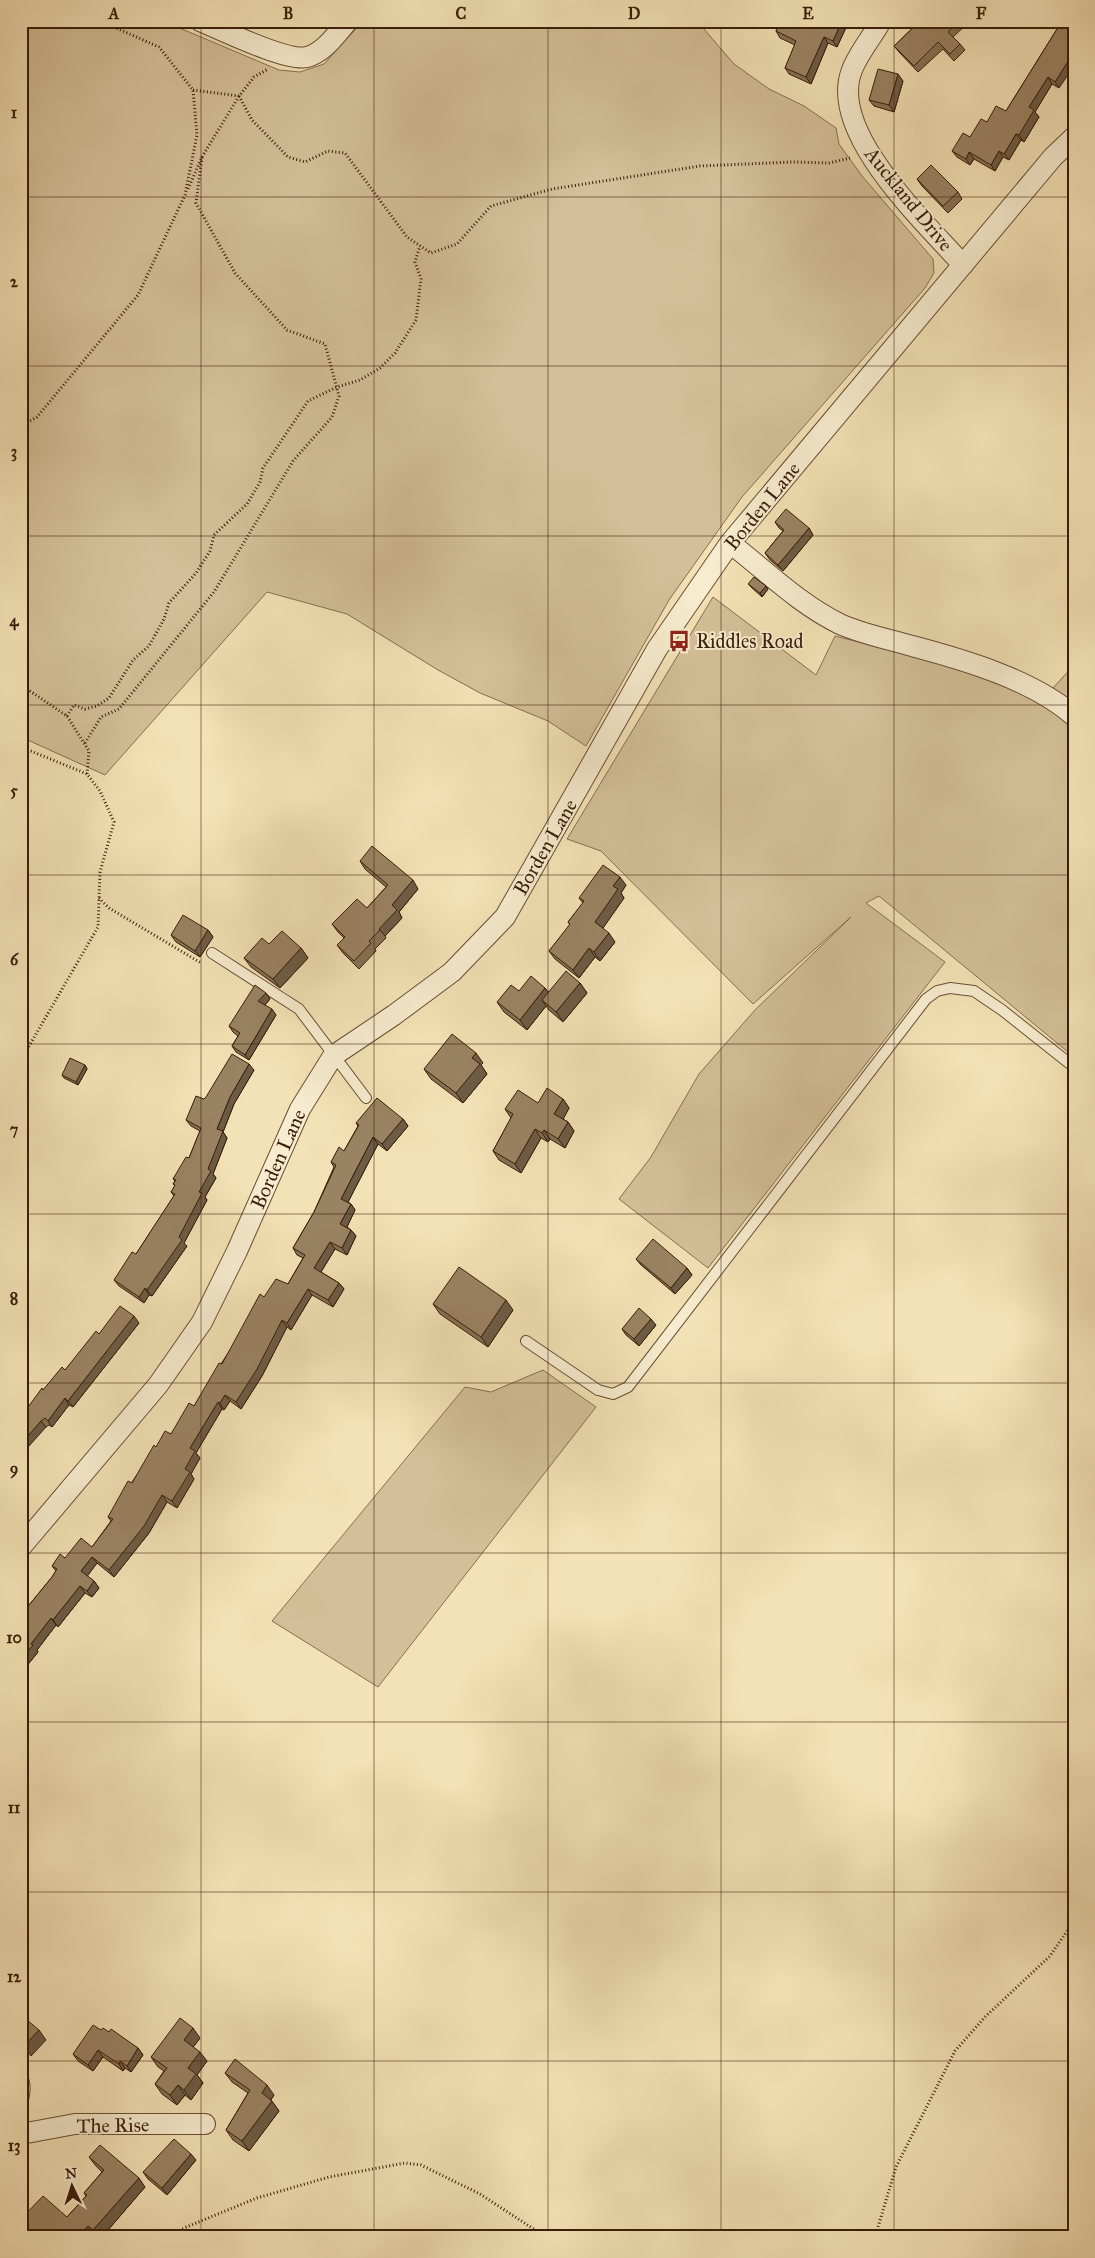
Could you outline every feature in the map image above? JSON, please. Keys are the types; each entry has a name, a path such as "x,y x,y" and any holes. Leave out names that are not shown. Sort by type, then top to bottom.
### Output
{"street":[{"path":"200,21 289,57 306,57 323,49 348,21"},
{"name":"Auckland Drive","path":"881,21 852,70 848,87 856,131 867,152 907,203 963,265"},
{"name":"Borden Lane","path":"21,1547 158,1385 202,1322 241,1242 300,1109 333,1056 394,1015 452,972 505,917 657,649 730,542 1053,157 1074,137"},
{"path":"730,542 812,608 840,624 952,657 1032,686 1074,716"},
{"name":"The Rise","path":"21,2134 75,2124 205,2124"}],"lane":[{"path":"212,953 299,1009 366,1098"},
{"path":"526,1341 598,1390 614,1394 628,1387 926,999 937,991 950,988 974,990 1074,1067"},
{"path":"21,2075 24,2081 25,2096 21,2105"}],"path":[{"path":"100,21 159,47 193,90 197,135 185,195"},
{"path":"21,426 37,417 138,295 202,157 239,96 254,77 289,57"},
{"path":"193,90 239,96"},
{"path":"239,96 252,120 288,157 305,162 328,151 345,153 407,237 431,253 457,244 491,206 552,189 700,166 793,162 829,163 850,158"},
{"path":"84,743 101,717 119,709 214,592 293,461 332,417 339,396 325,344 287,330 235,273 196,204 202,157"},
{"path":"67,716 74,705 85,709 97,706 109,698 134,660 149,646 164,619 169,603 196,573 210,552 214,536 247,504 260,482 263,468 308,401 321,397 337,387 360,380 380,368 395,353 416,320 421,279 415,262 417,250 420,246"},
{"path":"21,685 67,716 89,751 87,774"},
{"path":"21,746 87,774 100,791 114,822 100,872 98,927 21,1060"},
{"path":"875,2237 896,2167 955,2051 985,2017 1050,1956 1074,1920"},
{"path":"171,2237 184,2228 257,2198 329,2177 405,2163 421,2165 480,2194 546,2237"}],"shaded area":[{"path":"21,21 163,21 279,70 300,72 324,64 363,21 697,21 734,64 769,89 804,106 836,128 839,144 862,176 933,259 934,273 925,288 742,497 669,600 586,746 548,721 480,693 438,670 347,614 267,592 105,775 21,737"},
{"path":"713,597 816,675 835,636 961,668 1049,702 1074,725 1074,1057 879,896 866,903 945,962 708,1268 619,1199 651,1157 699,1074 755,1010 851,917 753,1004 601,851 567,839"},
{"path":"1074,665 1074,706 1053,688"},
{"path":"543,1370 596,1407 378,1687 272,1621 465,1387 491,1392"}],"building":[{"path":"780,21 842,21 833,41 824,37 806,77 785,68 796,41 776,31"},
{"path":"920,21 959,21 948,32 960,44 950,54 938,42 914,66 894,46"},
{"path":"1062,21 1074,21 1074,52 1055,82 1048,77 1029,107 1034,110 1019,135 1016,134 1004,154 999,151 991,165 969,152 966,159 952,151 963,133 970,137 981,119 987,122 996,106 1006,111"},
{"path":"878,69 898,74 889,105 869,100"},
{"path":"931,165 958,192 943,206 917,179"},
{"path":"786,509 809,528 778,565 765,553 784,530 775,522"},
{"path":"754,577 766,586 760,593 748,584"},
{"path":"372,846 413,880 392,905 397,910 379,929 369,941 371,943 354,961 337,945 345,937 332,924 357,899 367,908 388,885 360,861"},
{"path":"603,865 620,877 613,886 618,889 595,922 609,933 594,952 589,948 573,970 549,951 570,924 568,922 584,901 579,898"},
{"path":"183,915 208,930 195,951 171,935"},
{"path":"282,931 301,948 273,979 244,958 262,938 269,944"},
{"path":"566,971 580,983 556,1012 542,1000"},
{"path":"531,976 545,988 520,1020 497,1002 511,985 519,991"},
{"path":"255,985 266,993 258,1001 272,1009 245,1055 232,1046 240,1033 229,1026"},
{"path":"452,1034 476,1053 472,1058 480,1064 456,1093 424,1069"},
{"path":"232,1054 249,1064 230,1097 217,1129 223,1131 208,1169 211,1171 199,1192 202,1193 179,1237 182,1240 147,1290 145,1288 139,1297 114,1280 132,1252 136,1254 175,1194 171,1192 176,1180 173,1179 186,1157 189,1158 201,1128 186,1120 196,1096 204,1099 206,1097"},
{"path":"70,1058 85,1065 76,1082 62,1075"},
{"path":"547,1088 563,1099 554,1114 568,1122 558,1139 544,1130 542,1133 535,1129 515,1164 493,1151 513,1114 505,1109 518,1090 538,1103"},
{"path":"377,1098 403,1119 382,1144 373,1137 341,1199 351,1204 340,1224 351,1230 342,1248 330,1242 314,1268 339,1283 328,1300 308,1289 287,1323 282,1320 257,1369 236,1402 225,1395 220,1403 218,1402 190,1448 195,1451 185,1469 190,1472 172,1501 162,1495 144,1526 109,1570 92,1557 81,1571 94,1581 87,1591 80,1586 53,1620 51,1618 21,1660 21,1607 25,1610 52,1577 57,1569 52,1566 60,1554 65,1558 81,1538 92,1547 113,1519 108,1517 128,1481 132,1483 154,1445 156,1447 165,1431 171,1434 189,1403 194,1406 219,1363 222,1364 260,1294 264,1297 276,1279 288,1284 305,1255 293,1248 314,1212 336,1165 331,1162 339,1147 344,1151 359,1125 356,1123"},
{"path":"653,1239 687,1268 671,1288 636,1259"},
{"path":"459,1267 506,1300 481,1337 433,1304"},
{"path":"120,1306 134,1316 68,1401 65,1398 48,1421 45,1418 41,1421 21,1444 21,1412 23,1414 42,1388 43,1390 62,1367 65,1370 96,1331 99,1334"},
{"path":"639,1308 651,1319 634,1339 622,1329"},
{"path":"21,2015 39,2030 24,2046 21,2045"},
{"path":"180,2018 193,2028 184,2040 200,2052 188,2068 196,2074 184,2090 178,2085 170,2095 155,2084 167,2068 151,2057"},
{"path":"93,2025 109,2032 111,2029 138,2048 127,2066 120,2061 119,2064 98,2050 88,2065 73,2054"},
{"path":"235,2059 267,2085 262,2093 272,2101 242,2141 226,2130 250,2090 225,2073"},
{"path":"174,2139 191,2154 162,2188 143,2172"},
{"path":"100,2145 139,2178 93,2230 88,2226 78,2237 21,2237 21,2219 43,2196 67,2217 87,2195 84,2193 104,2170 89,2157"}],"place":[{"name":"Riddles Road","path":"679,641"}]}
